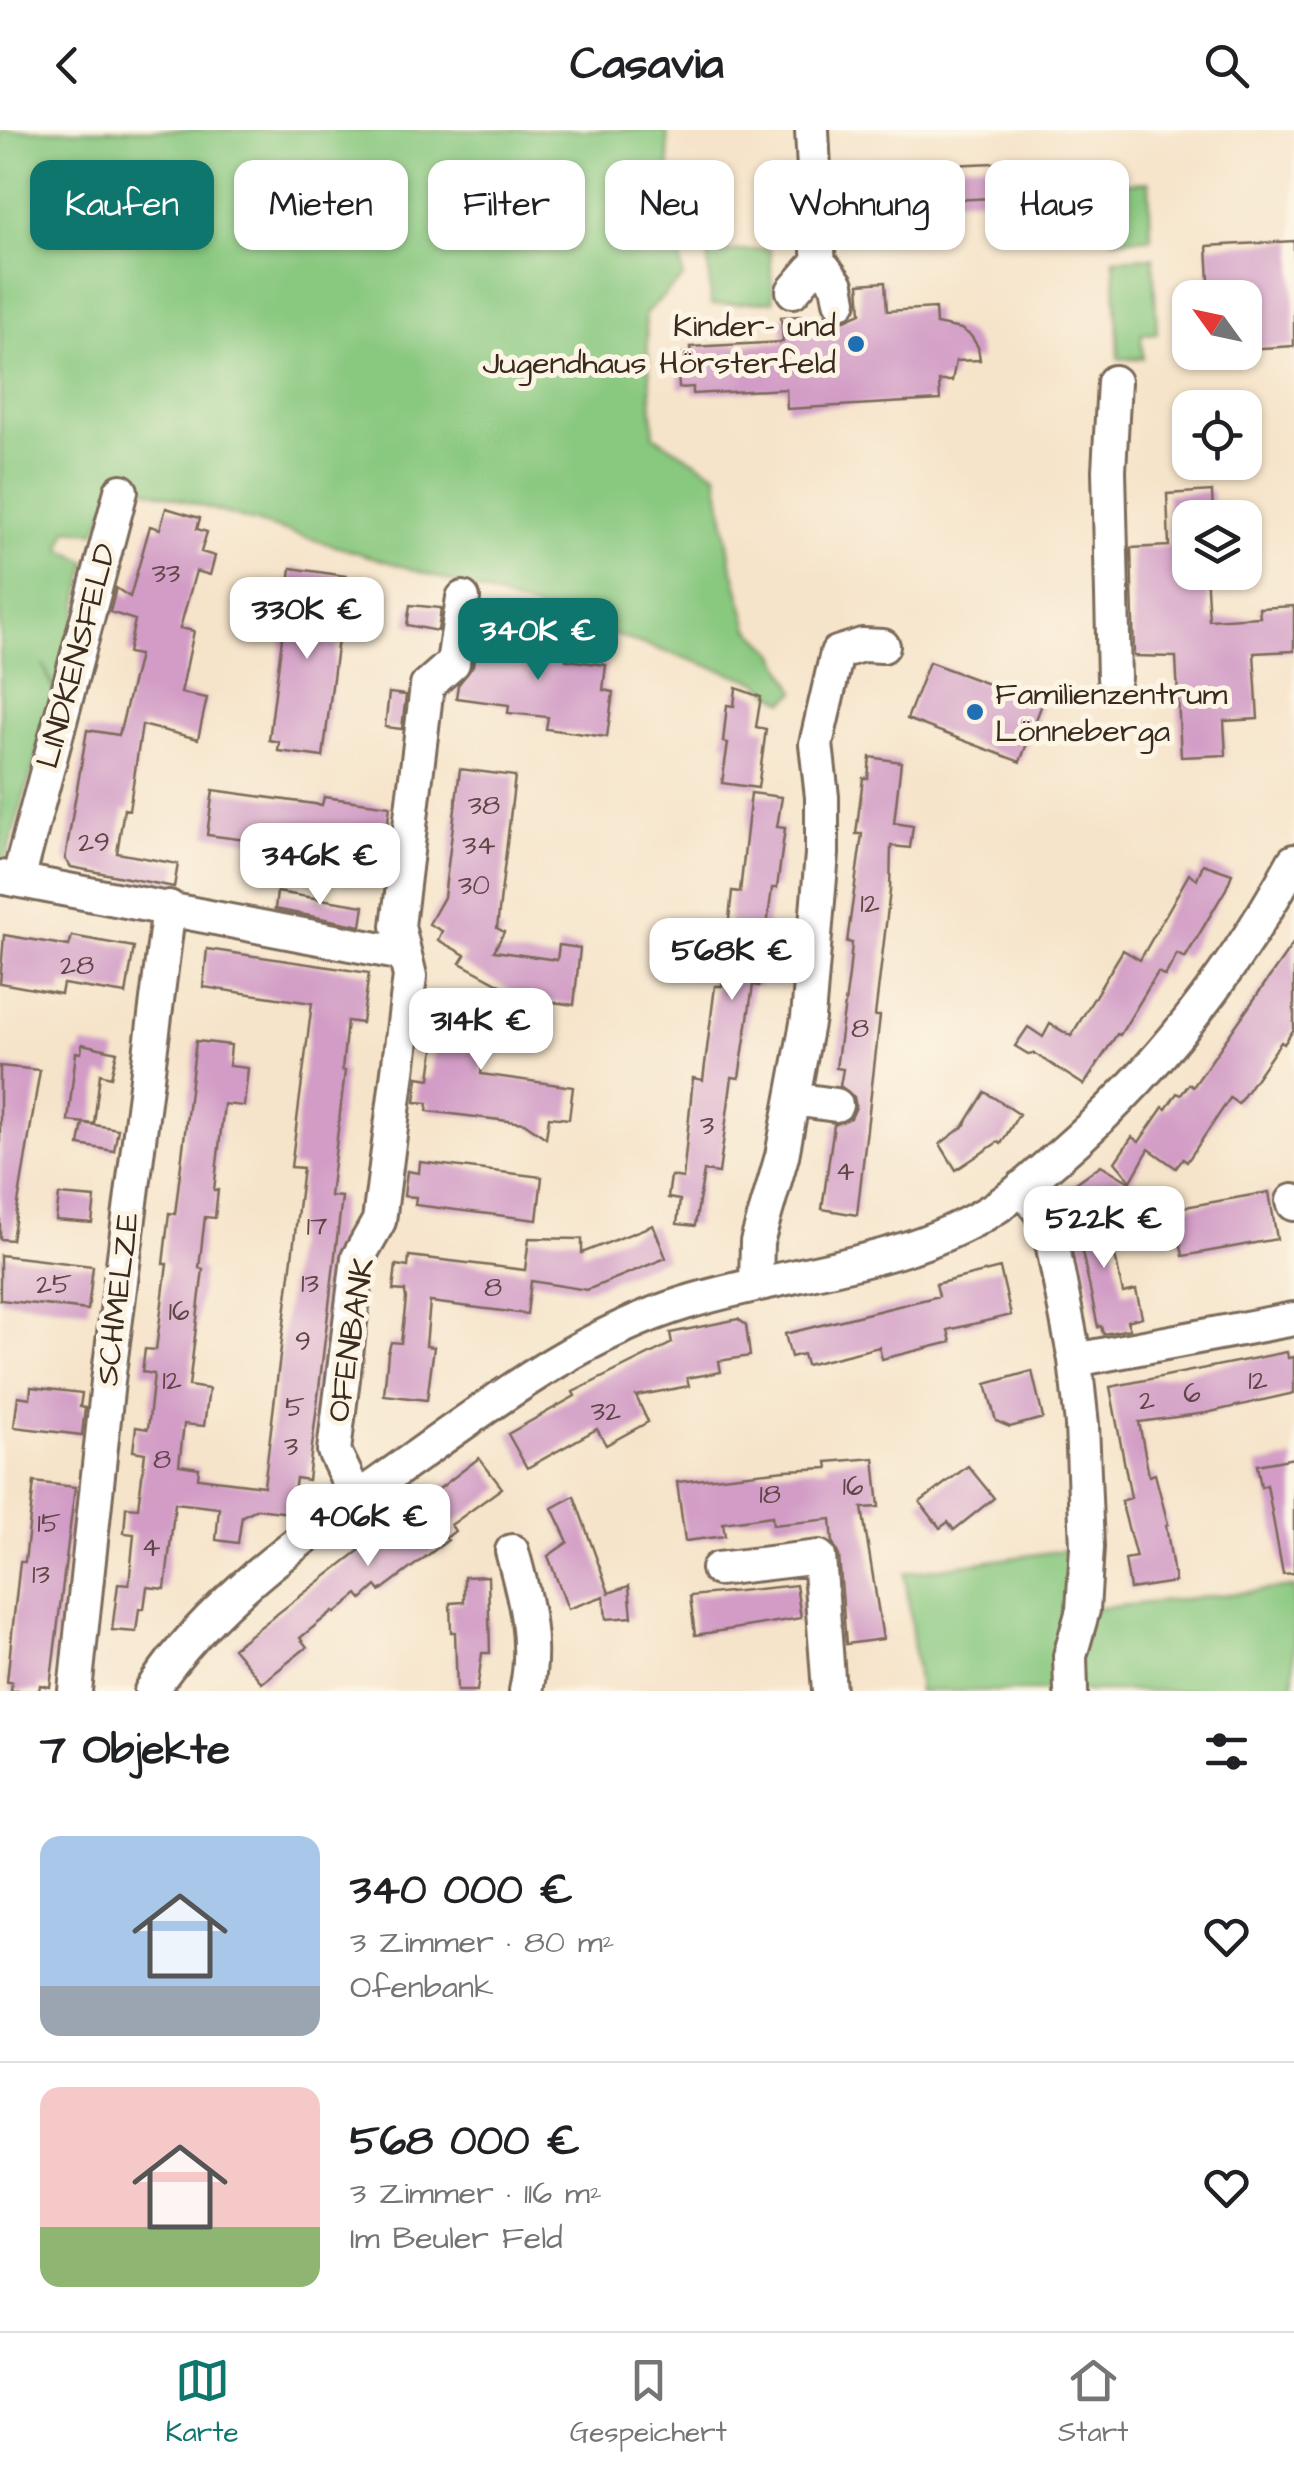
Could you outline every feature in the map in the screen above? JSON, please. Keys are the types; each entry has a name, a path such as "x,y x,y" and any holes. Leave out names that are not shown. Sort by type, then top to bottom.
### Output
{"street":[{"path":"812,130 819,269"},
{"path":"793,291 811,270 824,269 836,285 840,301"},
{"path":"1114,382 1109,470 1114,678"},
{"name":"LINDKENSFELD","path":"121,491 6,874 403,954"},
{"name":"OFENBANK","path":"357,1498 334,1450 358,1258 379,1221 410,976 398,926 427,686 453,664 462,598"},
{"path":"756,1282 757,1242 782,1156 808,1018 822,854 822,796 816,744 837,652 883,646"},
{"path":"151,1691 239,1591 357,1498 482,1410 579,1349 651,1315 756,1282 896,1252 948,1234 995,1208 1089,1130 1140,1080 1186,1026 1270,905 1294,861"},
{"name":"SCHMELZE","path":"76,1691 108,1381 169,907"},
{"path":"793,1100 836,1105"},
{"path":"1022,1188 1041,1213 1052,1247 1075,1360 1082,1426 1087,1546 1083,1610 1072,1640 1071,1691"},
{"path":"1075,1360 1294,1319"},
{"path":"512,1551 530,1626 526,1691"},
{"path":"718,1568 819,1557 829,1691"}],"green space":[{"path":"0,130 667,130 669,160 605,160 605,250 680,250 683,278 645,313 654,436 717,474 731,562 749,628 775,653 796,692 784,702 758,682 438,577 119,481 95,532 67,529 61,549 87,562 59,697 43,664 55,695 0,867"},
{"path":"1149,182 1151,238 1129,239 1129,183"},
{"path":"770,250 773,301 711,305 708,253"},
{"path":"1153,257 1157,333 1141,334 1143,358 1119,359 1114,259"},
{"path":"1087,1547 1084,1610 1294,1587 1294,1691 919,1691 905,1573"}],"building":[{"path":"985,163 985,198 965,199 965,164"},
{"path":"1294,241 1294,346 1262,348 1262,280 1209,280 1207,246"},
{"name":"Kinder- und Jugendhaus Hörsterfeld","path":"885,282 887,311 935,308 936,324 961,329 978,347 980,360 956,361 952,381 939,381 940,400 787,409 786,389 693,394 693,387 679,388 677,354 691,354 690,347 783,342 781,317 826,315 845,320 861,313 859,284"},
{"path":"1212,491 1212,500 1172,500 1172,590 1207,590 1209,620 1260,617 1259,608 1294,606 1294,651 1254,653 1258,719 1224,721 1226,755 1181,757 1176,657 1134,656 1131,548 1169,546 1167,494"},
{"path":"166,508 200,518 197,529 207,532 201,552 215,556 210,575 196,571 180,628 194,631 181,693 207,698 198,739 142,725 129,810 124,809 117,853 178,864 174,887 71,867 65,859 87,730 119,735 139,655 128,653 135,620 110,612 116,588 130,597 150,526 160,529"},
{"path":"291,568 346,576 323,757 278,751 279,742 269,740"},
{"path":"410,605 441,608 438,631 407,625"},
{"path":"478,629 528,635 528,642 568,648 566,660 606,665 603,690 613,692 607,737 546,729 548,717 508,713 509,705 456,698 458,685 473,666"},
{"name":"Familienzentrum Lönneberga","path":"929,662 1042,704 1020,762 907,719"},
{"path":"736,688 761,697 756,727 766,729 758,788 722,783 728,743 723,742 727,705 734,706"},
{"path":"389,693 406,695 402,729 385,727"},
{"path":"870,757 901,762 894,823 913,826 910,848 891,846 890,891 875,1016 880,1016 857,1215 822,1209 834,1125 851,1118 856,1107 854,1097 840,1086 843,1069 836,1068 862,834 856,834 863,778 868,778"},
{"path":"460,769 515,776 497,928 504,932 494,951 557,960 559,945 580,948 574,1005 525,998 460,963 465,955 438,940 442,931 429,924 444,897"},
{"path":"213,790 322,805 324,797 390,806 384,850 318,842 317,848 307,848 207,835"},
{"path":"751,793 782,797 777,827 785,828 777,888 772,888 759,986 753,985 739,1078 732,1077 719,1173 704,1171 695,1226 677,1224 680,1200 668,1198 671,1176 683,1178 693,1078 703,1080 715,986 722,986 732,891 740,892"},
{"path":"1203,864 1232,874 1226,889 1185,958 1177,954 1165,976 1158,972 1084,1085 1034,1053 1028,1054 1015,1046 1028,1027 1043,1037 1050,1024 1071,1036 1123,950 1140,960 1189,874 1197,879"},
{"path":"277,892 364,906 361,926 275,909"},
{"path":"4,935 69,946 72,936 134,947 126,994 63,984 61,994 0,983"},
{"path":"1294,942 1294,1029 1284,1044 1281,1042 1238,1104 1230,1098 1187,1162 1183,1159 1176,1168 1149,1149 1131,1181 1115,1162 1132,1137 1139,1142 1163,1107 1166,1109 1189,1084 1193,1087"},
{"path":"207,949 369,973 362,1023 347,1021 330,1196 342,1197 308,1480 296,1478 291,1513 257,1509 242,1516 238,1543 216,1540 219,1508 175,1503 165,1589 147,1587 136,1632 112,1630 118,1584 129,1585 134,1534 124,1533 126,1507 138,1508 145,1453 133,1451 136,1427 148,1429 154,1374 142,1372 145,1349 156,1350 169,1213 175,1214 196,1041 231,1045 229,1066 248,1068 244,1106 224,1104 214,1190 218,1190 215,1218 205,1217 189,1386 209,1389 204,1426 184,1424 179,1465 199,1468 198,1478 264,1486 303,1168 291,1167 312,1003 203,987"},
{"path":"435,993 490,1000 481,1074 573,1087 569,1119 549,1117 546,1138 524,1123 427,1111 428,1103 415,1102 418,1077 430,1079 436,1034 430,1033"},
{"path":"82,1044 117,1052 111,1077 100,1074 94,1124 68,1121 76,1052 81,1053"},
{"path":"0,1066 40,1070 12,1240 0,1239"},
{"path":"985,1092 1019,1114 1001,1144 998,1142 956,1170 940,1144 964,1126"},
{"path":"83,1123 118,1129 114,1151 79,1145"},
{"path":"420,1162 542,1177 537,1220 415,1205 416,1197 404,1196 407,1171 419,1173"},
{"path":"1101,1165 1131,1183 1059,1195"},
{"path":"1269,1192 1277,1239 1183,1256 1174,1209"},
{"path":"59,1195 95,1198 92,1223 56,1220"},
{"path":"1103,1199 1123,1293 1136,1290 1142,1317 1127,1321 1130,1329 1103,1334 1101,1326 1098,1327 1075,1218 1076,1206"},
{"path":"653,1225 666,1258 587,1290 531,1281 527,1314 430,1302 426,1346 434,1347 427,1400 384,1395 388,1353 391,1342 401,1343 406,1299 405,1291 393,1290 396,1265 408,1267 409,1256 525,1270 529,1238 582,1239 582,1253"},
{"path":"0,1255 93,1266 88,1310 0,1300"},
{"path":"1000,1268 1011,1315 948,1330 951,1342 882,1359 879,1347 806,1365 803,1354 791,1357 785,1334 939,1296 936,1284"},
{"path":"738,1319 746,1325 750,1356 719,1361 721,1372 687,1378 689,1386 636,1396 648,1422 606,1445 597,1429 527,1468 508,1434 575,1396 573,1392 672,1343 670,1333"},
{"path":"1287,1352 1288,1358 1294,1357 1294,1393 1206,1413 1139,1422 1149,1476 1155,1474 1168,1524 1175,1582 1130,1589 1125,1559 1136,1557 1121,1501 1131,1498 1110,1387"},
{"path":"1032,1371 1043,1418 1010,1427 996,1421 986,1384"},
{"path":"31,1387 82,1393 82,1435 14,1427 18,1396 30,1398"},
{"path":"479,1458 502,1488 451,1525 455,1531 448,1540 380,1591 376,1586 362,1599 358,1594 333,1611 300,1638 307,1647 262,1683 233,1648"},
{"path":"874,1458 879,1507 862,1508 883,1639 846,1644 839,1556 833,1543 831,1519 773,1525 772,1516 723,1523 725,1536 685,1541 677,1482 828,1468 827,1462"},
{"path":"1294,1458 1294,1573 1283,1574 1267,1485 1261,1487 1257,1465"},
{"path":"968,1466 994,1498 954,1530 948,1522 940,1528 920,1502"},
{"path":"34,1482 75,1487 50,1687 40,1685 39,1691 11,1691 12,1682 7,1682 12,1633"},
{"path":"574,1496 609,1593 629,1586 632,1617 606,1619 604,1596 568,1609 548,1556 568,1542 552,1508"},
{"path":"488,1576 490,1653 482,1653 477,1691 457,1691 450,1603 464,1602 464,1577"},
{"path":"796,1585 801,1618 695,1635 690,1596"}],"place":[{"name":"Kinder- und Jugendhaus Hörsterfeld","path":"856,344"},
{"name":"Familienzentrum Lönneberga","path":"975,712"}]}
